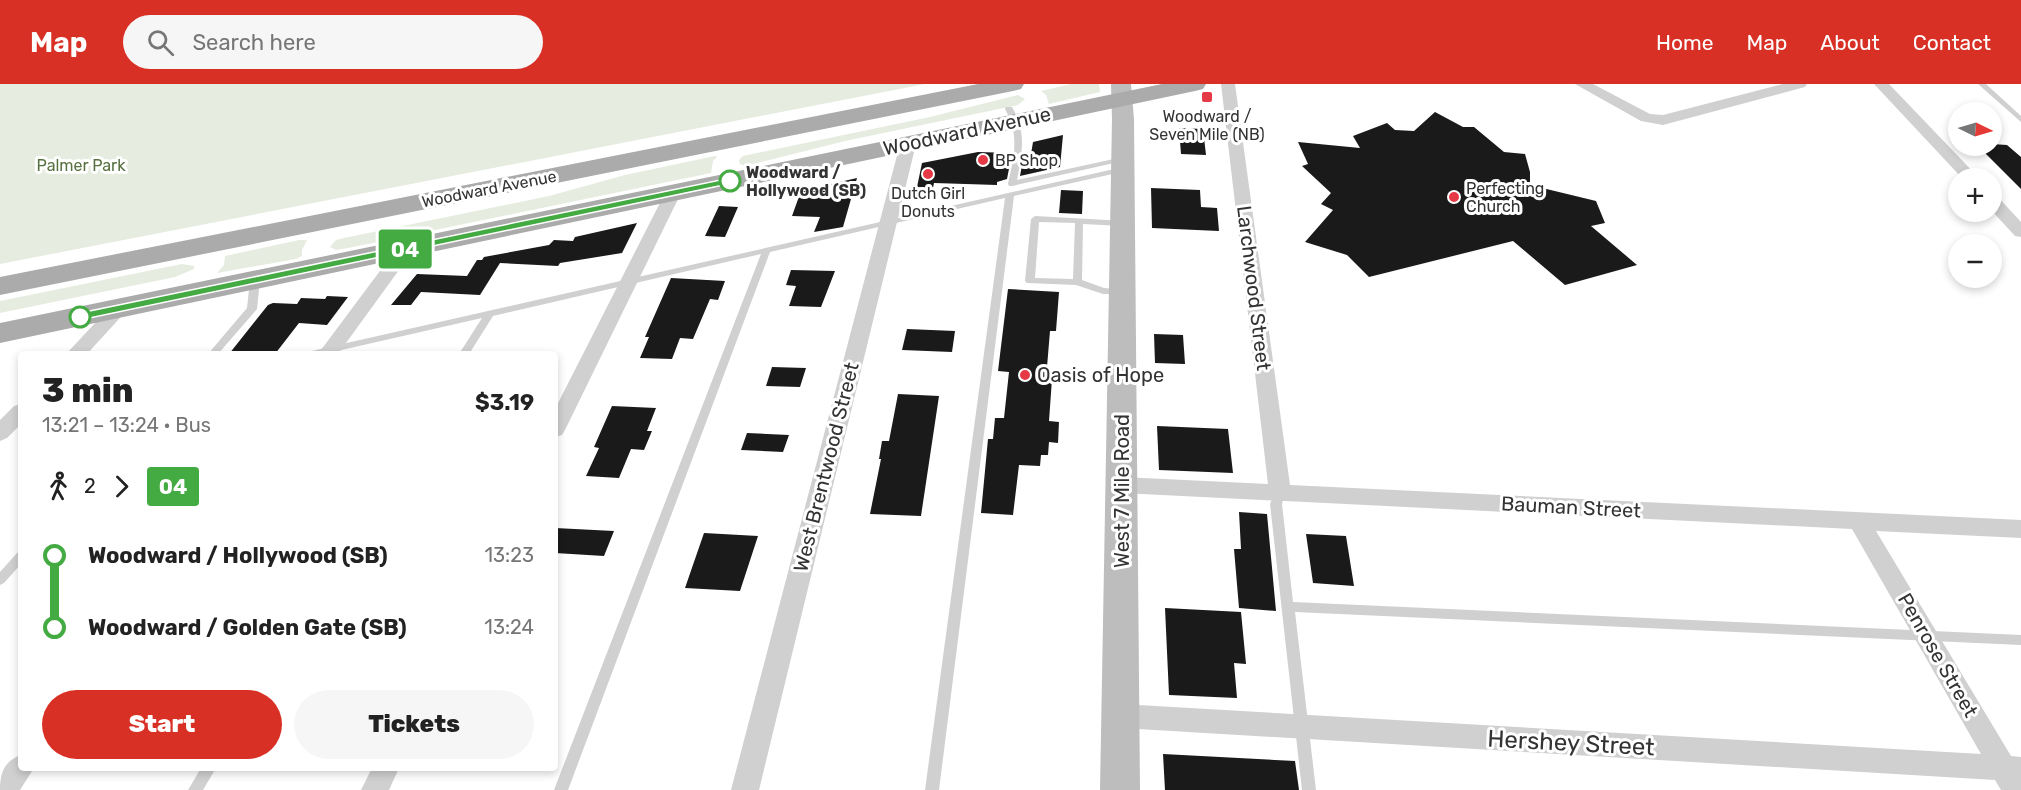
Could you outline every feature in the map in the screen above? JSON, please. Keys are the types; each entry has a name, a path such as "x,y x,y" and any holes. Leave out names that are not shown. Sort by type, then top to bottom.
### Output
{"main road":[{"name":"Woodward Avenue","path":"0,286 971,93 1011,100 1195,84"},
{"name":"West 7 Mile Road","path":"1120,790 1122,91"},
{"path":"733,180 726,163 734,154 911,118 971,93"},
{"name":"Woodward Avenue","path":"0,333 908,144 1011,100"},
{"path":"794,167 867,138 1011,100"},
{"path":"315,267 316,246 335,235 541,193 592,168"},
{"path":"0,316 193,276 209,264 215,243"}],"street":[{"name":"Larchwood Street","path":"1228,84 1280,492"},
{"path":"1582,84 1646,118 1663,120 1800,84"},
{"path":"1881,84 1961,168"},
{"name":"West Brentwood Street","path":"745,790 908,144"},
{"path":"558,424 673,192"},
{"path":"2002,212 2021,232"},
{"path":"331,351 406,248"},
{"path":"79,351 120,308"},
{"name":"Bauman Street","path":"1122,484 2021,529"},
{"name":"Penrose Street","path":"1859,521 1926,636 2014,776"},
{"name":"Hershey Street","path":"1121,716 2014,776"},
{"path":"4,790 18,771"},
{"path":"375,790 384,771"}],"lane":[{"path":"1982,84 2021,120"},
{"path":"1011,100 1019,141 1012,184 1123,164"},
{"path":"334,351 630,279 887,224 1123,164"},
{"path":"932,790 1010,194"},
{"path":"1123,223 1035,219 1030,281 1077,282 1103,291 1123,292"},
{"path":"1077,282 1079,221"},
{"path":"561,790 767,249"},
{"path":"216,351 252,309 255,280"},
{"path":"466,351 490,312"},
{"path":"1280,492 1276,504 1309,790"},
{"path":"0,580 18,559"},
{"path":"1287,607 2021,640"},
{"path":"195,790 207,771"}],"green space":[{"name":"Palmer Park","path":"0,84 925,84 0,264"},
{"path":"1071,84 1099,84 1100,92 1049,104 1046,95 1041,91"},
{"path":"1018,95 1025,99 1018,105 845,141 745,166 740,164 739,160 743,156 930,117"},
{"path":"717,157 713,161 711,173 348,248 336,250 330,247 336,240 344,238 549,196 625,175"},
{"path":"307,240 302,256 296,259 217,273 224,265 225,256"},
{"path":"182,264 194,266 194,269 175,277 0,313 0,301"}],"building":[{"name":"Perfecting Church","path":"1435,112 1463,127 1474,127 1504,152 1525,154 1530,172 1530,185 1596,201 1605,223 1591,226 1637,265 1565,285 1513,241 1369,277 1347,255 1305,242 1333,210 1321,204 1331,193 1302,166 1308,164 1298,142 1360,148 1353,136 1387,123 1395,130 1414,131"},
{"path":"1179,128 1203,129 1206,155 1181,154"},
{"path":"1063,135 1060,167 1020,176 1024,154 1031,154 1033,142"},
{"path":"2002,145 2007,145 2021,157 2021,189 2002,168 1988,156 2002,156"},
{"path":"978,152 1012,153 1007,179 997,182 997,185 934,183 933,188 917,187 922,163"},
{"path":"857,178 843,227 814,232 820,217 792,216 801,191"},
{"path":"1151,188 1200,190 1201,207 1217,208 1219,231 1152,228"},
{"path":"1061,190 1083,191 1082,214 1059,213"},
{"path":"719,206 738,207 725,237 705,236"},
{"path":"637,223 622,253 560,263 558,266 500,263 480,295 421,292 411,305 391,305 417,274 467,276 477,260 482,260 484,257 549,245 554,240 573,241 575,237"},
{"path":"791,270 835,271 821,307 789,306 796,286 786,285"},
{"path":"671,278 725,281 718,300 710,299 693,339 680,338 672,359 640,358 649,337 645,337"},
{"name":"Oasis of Hope","path":"1008,289 1059,292 1056,331 1050,331 1046,379 1052,379 1049,421 1059,422 1058,443 1049,442 1048,455 1041,455 1040,466 1019,465 1013,515 981,513 988,439 993,439 995,418 1004,418 1009,372 998,371"},
{"path":"327,296 348,297 327,325 299,323 277,351 231,351 268,305 273,303 297,304 301,298 325,299"},
{"path":"907,329 955,331 952,352 902,350"},
{"path":"1154,334 1183,335 1185,364 1155,363"},
{"path":"772,367 806,368 800,387 766,386"},
{"path":"898,394 939,396 921,516 870,514 881,459 879,459 882,441 889,441"},
{"path":"612,406 656,408 647,431 652,431 644,450 631,449 619,478 586,476 599,448 594,447"},
{"path":"1157,426 1228,429 1233,473 1159,470"},
{"path":"747,433 789,435 783,452 741,450"},
{"path":"1239,512 1267,514 1276,611 1239,608 1234,549 1241,549"},
{"path":"558,528 614,531 604,556 558,553"},
{"path":"704,533 758,536 740,591 685,588"},
{"path":"1306,534 1346,536 1354,586 1313,583"},
{"path":"1165,608 1241,612 1246,664 1234,663 1237,698 1169,695"},
{"path":"1163,754 1295,761 1299,790 1165,790"}],"bus line":[{"name":"04","path":"80,317 730,181"}],"place":[{"name":"Woodward / Seven Mile (NB)","path":"1207,97"},
{"name":"BP Shop","path":"983,160"},
{"name":"Dutch Girl Donuts","path":"928,174"},
{"name":"Woodward / Hollywood (SB)","path":"730,181"},
{"name":"Perfecting Church","path":"1454,197"},
{"name":"Oasis of Hope","path":"1025,375"}]}
